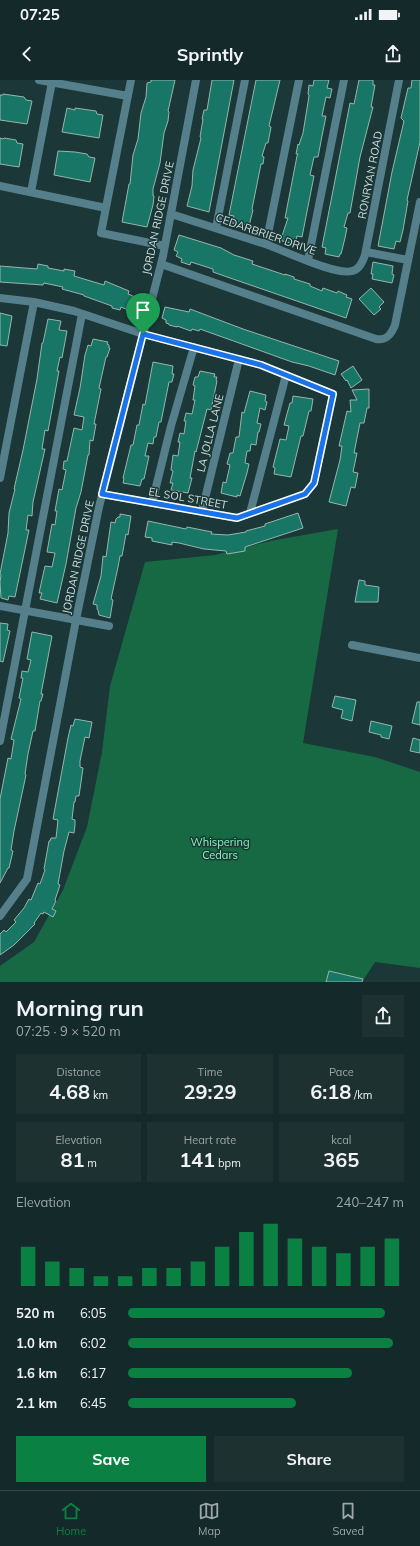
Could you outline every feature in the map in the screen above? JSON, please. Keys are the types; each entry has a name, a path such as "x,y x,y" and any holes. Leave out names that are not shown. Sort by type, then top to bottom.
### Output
{"street":[{"path":"39,80 128,96"},
{"path":"131,80 101,234 165,246"},
{"name":"JORDAN RIDGE DRIVE","path":"0,916 27,879 76,620 102,494 161,264 196,80"},
{"path":"216,228 245,80"},
{"path":"266,244 299,80"},
{"path":"308,260 344,80"},
{"name":"RONRYAN ROAD","path":"354,271 363,261 366,252 399,80"},
{"path":"31,192 52,82"},
{"path":"0,186 106,208"},
{"path":"161,264 382,340 389,336 395,326 420,202"},
{"name":"CEDARBRIER DRIVE","path":"171,214 266,244 338,271 354,271"},
{"path":"366,252 408,260"},
{"path":"0,298 34,302 74,311 143,334 261,365 286,375 250,513"},
{"path":"0,478 34,302"},
{"path":"0,742 82,314"},
{"path":"152,503 171,426 194,347"},
{"name":"LA JOLLA LANE","path":"202,512 239,360"},
{"name":"EL SOL STREET","path":"102,494 237,518 305,494 314,483 333,394 286,375"},
{"path":"0,606 109,626"},
{"path":"352,645 420,658"}],"green space":[{"name":"Whispering Cedars","path":"338,529 303,743 375,757 420,772 420,968 375,962 362,982 0,982 0,966 34,942 63,890 87,827 102,752 110,686 145,562 215,555 270,541"}],"building":[{"path":"151,80 175,80 168,111 168,121 164,133 160,163 153,189 153,205 147,227 122,222 130,184 133,155 138,139 141,113 146,97 147,83 151,82"},
{"path":"212,80 234,80 209,212 187,206 192,186 193,170 201,138 202,119 204,110 207,110"},
{"path":"256,80 280,80 269,126 271,127 268,143 266,143 262,156 264,157 263,164 261,164 249,226 232,223 234,216 229,215"},
{"path":"314,80 329,80 327,88 332,89 330,98 326,97 322,116 326,116 318,157 314,157 310,175 314,176 302,237 297,236 295,244 282,241 282,236 288,218 285,218 298,154 296,154 298,144 299,145 303,133 309,96 309,85 313,86"},
{"path":"359,80 373,80 373,85 375,85 371,107 373,107 360,157 350,213 348,213 344,227 347,228 339,257 325,254 326,248 322,247 350,103 354,104"},
{"path":"412,80 420,80 420,142 407,200 403,230 400,242 396,241 394,249 378,246 392,172 404,121 401,118 408,88 411,88"},
{"path":"3,94 24,97 26,100 32,101 27,124 0,120 0,95"},
{"path":"67,108 96,111 97,114 103,115 99,138 62,132"},
{"path":"0,138 16,140 17,143 23,144 19,167 0,164"},
{"path":"58,151 87,154 89,157 95,158 90,182 54,175"},
{"path":"179,235 221,248 234,255 253,261 252,264 294,277 294,279 310,284 310,286 322,291 323,288 337,293 338,291 347,295 346,297 352,299 346,318 213,272 213,269 191,262 190,265 181,262 182,259 176,256 178,252 174,250"},
{"path":"373,262 393,266 392,274 394,275 392,283 372,279 373,274 371,274"},
{"path":"38,264 48,266 48,268 64,271 64,269 75,271 74,276 104,285 105,281 129,291 128,294 133,296 128,310 121,307 120,310 112,308 112,306 84,295 62,289 63,287 44,283 43,285 0,282 0,266 37,269"},
{"path":"371,288 384,302 379,307 381,309 374,315 359,299"},
{"path":"165,307 189,312 190,309 243,329 339,361 335,375 292,362 200,329 199,331 192,329 191,331 169,325 166,323 166,320 162,318"},
{"path":"0,313 12,316 7,346 0,345"},
{"path":"48,319 61,321 59,330 67,331 62,358 60,357 57,371 59,371 48,431 45,430 42,449 45,449 33,502 32,516 28,515 26,530 29,530 15,597 9,596 8,600 1,598 0,574 8,533 9,513 23,450 37,379 42,343"},
{"path":"93,339 108,342 107,344 110,348 106,357 99,388 101,389 94,424 96,424 93,441 90,440 89,455 76,508 57,603 40,599 42,593 39,593 45,566 52,567 55,553 47,552 52,524 55,525 57,511 55,511 59,489 62,490 66,470 63,469 64,461 67,461 74,428 82,430 84,417 74,415 85,355 88,345 91,346"},
{"path":"153,362 173,366 172,374 174,374 172,382 169,382 161,422 159,422 156,437 154,437 153,444 148,443 145,456 149,456 144,479 142,479 140,486 123,483 123,478 131,445 133,445 137,425 139,425 143,404 145,405"},
{"path":"353,366 362,380 351,388 347,380 346,381 341,374"},
{"path":"200,371 215,374 214,377 217,377 217,381 211,410 207,409 196,452 195,451 190,478 192,478 188,493 171,490 173,483 170,483 173,471 171,470 173,455 178,456 180,442 178,442 180,433 184,434 186,421 184,421 186,413 192,414 195,400 193,400 195,386 193,385 195,377 198,377"},
{"path":"369,389 369,408 367,408 364,423 360,423 354,453 357,453 353,472 358,473 355,488 351,487 346,506 329,502 340,460 342,446 339,446 347,411 351,412 350,400 357,400 352,390"},
{"path":"250,391 266,395 265,401 267,402 265,410 260,408 257,423 261,424 256,445 251,444 250,451 247,451 245,463 249,464 240,496 237,495 237,497 221,493 223,482 226,483 230,465 227,464 230,453 233,453 236,437 239,437 242,412 244,413"},
{"path":"293,396 313,399 311,411 309,411 303,436 301,436 291,477 274,474 275,468 273,467 280,439 286,440 289,426 284,425"},
{"path":"298,513 303,528 245,547 245,551 227,554 226,551 204,549 172,542 172,545 152,541 152,538 145,537 148,521 186,529 187,527 212,532 211,534 228,535 246,532"},
{"path":"120,514 131,516 128,535 126,534 122,556 120,556 111,599 113,600 110,618 99,615 97,605 93,604 101,576 103,556 106,557 111,522 115,523 116,519 120,517"},
{"path":"359,580 365,581 365,585 379,587 378,602 355,602"},
{"path":"0,623 8,624 7,630 10,631 3,662 0,661"},
{"path":"32,632 52,636 41,694 43,694 40,701 35,731 33,731 28,754 26,775 14,831 11,850 13,851 9,868 0,883 0,799 8,758 11,759 14,740 11,739 21,699 19,698 23,678 21,678 22,671 28,672 31,660 27,659"},
{"path":"335,696 356,700 352,721 341,718 343,710 332,707"},
{"path":"417,702 420,702 420,725 412,723"},
{"path":"75,719 92,722 89,738 85,737 80,761 80,767 83,768 79,796 76,796 74,802 72,819 75,820 74,833 69,832 64,851 58,884 60,885 55,900 56,901 52,909 56,911 53,917 44,912 43,914 41,913 34,923 35,924 14,945 0,955 0,934 4,930 6,932 16,922 14,920 29,899 31,900 38,883 40,884 45,870 49,841 51,838 56,838 58,820 53,819 68,738 71,725 73,726"},
{"path":"371,721 392,726 389,739 369,732"},
{"path":"413,738 420,740 420,753 410,751"},
{"path":"329,971 363,979 362,982 326,982"}],"route":[{"path":"143,334 261,365 333,394 314,483 305,494 237,518 102,494 143,334"}]}
